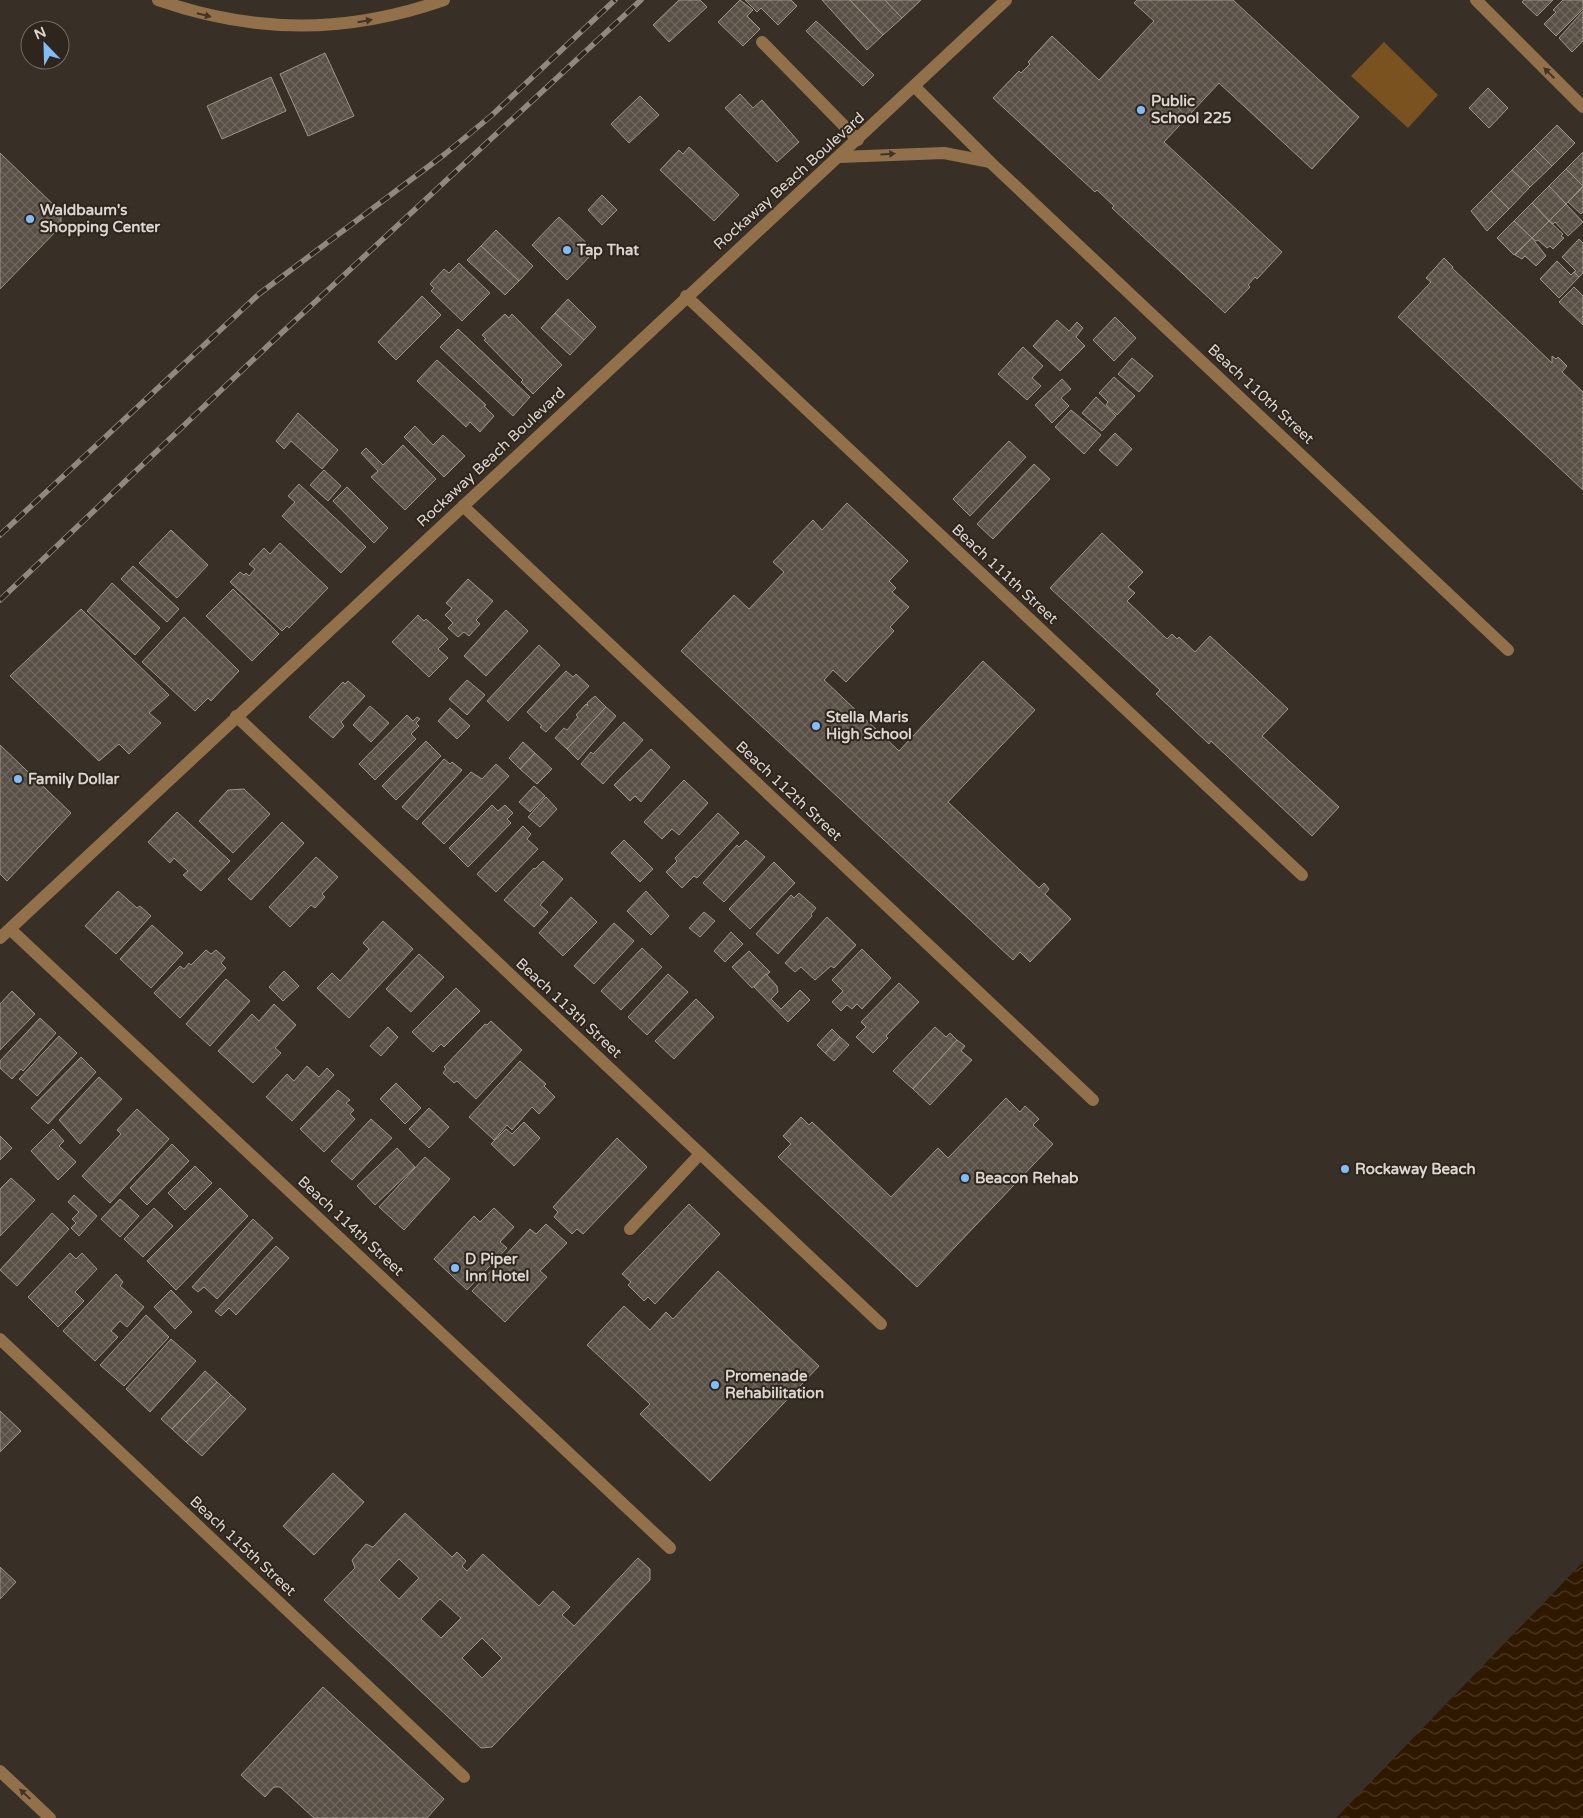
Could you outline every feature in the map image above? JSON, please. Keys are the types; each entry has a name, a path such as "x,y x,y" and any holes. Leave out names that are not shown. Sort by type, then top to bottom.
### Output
{"street":[{"path":"158,0 186,10 240,22 320,27 374,20 444,0"},
{"name":"Rockaway Beach Boulevard","path":"0,938 686,296 840,157 1006,0"},
{"path":"1476,0 1583,107"},
{"path":"762,42 858,140"},
{"name":"Beach 110th Street","path":"915,87 990,162 1508,650"},
{"path":"840,157 938,152 990,162"},
{"name":"Beach 111th Street","path":"686,296 1302,876"},
{"name":"Beach 112th Street","path":"463,506 1093,1100"},
{"name":"Beach 113th Street","path":"236,716 881,1324"},
{"name":"Beach 114th Street","path":"10,929 670,1548"},
{"path":"630,1229 700,1154"},
{"name":"Beach 115th Street","path":"0,1339 464,1777"},
{"path":"0,1771 50,1818"}],"shaded area":[{"path":"1384,42 1438,95 1408,128 1351,76"}],"water":[{"path":"1583,1562 1583,1818 1336,1818"}],"building":[{"path":"679,0 700,0 707,7 669,42 653,25"},
{"path":"740,0 753,10 747,16 760,29 743,46 718,22"},
{"path":"745,0 791,0 797,6 778,25 761,8 757,12"},
{"path":"822,0 850,0 883,35 867,50"},
{"path":"850,0 885,0 902,18 883,35"},
{"path":"885,0 921,0 902,18"},
{"path":"1137,0 1233,0 1359,117 1312,169 1219,83 1164,142 1282,252 1257,279 1255,277 1248,285 1250,287 1225,313 1112,208 1114,206 1097,190 1095,192 993,98 1019,71 1021,73 1030,64 1028,62 1052,36 1099,80 1154,21 1134,3"},
{"path":"1524,0 1553,0 1537,16 1522,2"},
{"path":"1563,0 1583,0 1583,9 1556,36 1544,24 1556,12 1553,10"},
{"path":"1583,11 1583,41 1572,52 1559,38"},
{"path":"816,21 874,75 863,86 806,31"},
{"path":"325,53 354,116 308,136 280,74"},
{"path":"271,77 286,111 222,139 207,106"},
{"path":"1488,88 1508,108 1489,128 1469,108"},
{"path":"740,94 753,108 762,100 799,142 777,162 725,108"},
{"path":"640,96 659,115 629,143 611,124"},
{"path":"1557,125 1575,143 1552,166 1534,148"},
{"path":"689,147 739,195 714,221 660,170 679,150 683,154"},
{"path":"1534,148 1552,166 1530,187 1512,170"},
{"path":"1583,152 1583,186 1566,169"},
{"name":"Waldbaum's Shopping Center","path":"0,153 61,212 61,226 0,289"},
{"path":"1566,169 1583,186 1566,204 1549,186"},
{"path":"1512,170 1530,187 1509,209 1491,191"},
{"path":"1549,186 1566,204 1549,221 1532,203"},
{"path":"1583,187 1583,212 1581,214 1568,202"},
{"path":"1491,191 1509,209 1487,231 1471,211"},
{"path":"602,195 617,210 602,225 588,210"},
{"path":"1532,203 1549,221 1532,238 1514,221"},
{"path":"1566,204 1583,222 1568,236 1555,222 1553,224 1549,221"},
{"path":"559,217 595,251 567,280 532,245"},
{"path":"1514,221 1532,238 1514,255 1497,238"},
{"path":"1549,221 1563,234 1561,236 1564,238 1553,249 1550,246 1547,248 1538,240 1536,241 1532,238"},
{"path":"496,230 533,266 519,281 481,246"},
{"path":"1532,238 1546,256 1536,266 1525,256 1522,259 1515,255"},
{"path":"1579,239 1583,243 1583,273 1579,277 1574,272 1576,271 1562,257"},
{"path":"481,246 519,281 505,295 467,260"},
{"path":"1444,258 1452,268 1552,363 1552,356 1556,359 1558,357 1567,366 1562,372 1583,392 1583,490 1398,317 1431,282 1426,278"},
{"path":"1557,261 1571,275 1574,272 1579,277 1559,298 1540,279"},
{"path":"459,263 490,293 462,321 431,291 434,288 430,284 444,269 449,273"},
{"path":"1574,287 1583,296 1583,325 1559,302"},
{"path":"422,296 441,315 396,360 378,342"},
{"path":"568,299 596,327 584,340 555,313"},
{"path":"555,313 584,340 570,355 541,328"},
{"path":"505,314 509,318 512,314 562,365 533,394 521,382 523,380 484,340 486,339 482,335"},
{"path":"1115,317 1136,338 1114,361 1093,340"},
{"path":"1057,320 1069,331 1077,322 1083,328 1076,337 1085,346 1060,371 1033,346"},
{"path":"458,329 530,397 513,416 440,347"},
{"path":"1023,347 1043,366 1032,378 1041,386 1027,400 998,374"},
{"path":"1132,358 1153,376 1139,392 1118,374"},
{"path":"437,360 486,405 484,406 494,416 480,432 470,422 466,427 417,381"},
{"path":"1114,377 1135,396 1117,415 1106,405 1108,402 1099,393"},
{"path":"1062,379 1071,389 1061,398 1069,406 1052,423 1035,405"},
{"path":"1096,397 1116,416 1102,431 1082,413"},
{"path":"1071,410 1101,435 1084,454 1055,427"},
{"path":"298,413 338,450 322,469 291,441 284,449 276,441"},
{"path":"415,426 433,445 443,435 465,456 444,477 404,437"},
{"path":"1115,433 1132,449 1117,466 1099,450"},
{"path":"1009,441 1026,457 970,516 953,499"},
{"path":"403,445 436,479 405,510 371,477 378,471 361,453 366,448 383,465"},
{"path":"1034,464 1050,479 993,539 977,524"},
{"path":"324,470 341,486 328,501 310,485"},
{"path":"299,484 366,547 341,573 282,516 295,502 288,496"},
{"path":"347,487 388,528 374,543 333,501"},
{"path":"847,503 908,561 889,581 896,588 892,592 909,607 890,627 894,631 846,682 833,670 824,680 899,751 983,661 1035,710 948,802 1039,888 1044,883 1049,889 1045,894 1071,919 1030,962 1020,952 1013,960 681,651 734,595 749,609 784,572 773,562 813,520 822,530"},
{"path":"171,530 208,565 177,598 139,563"},
{"path":"1102,533 1143,572 1128,587 1135,593 1127,601 1167,639 1172,634 1177,639 1179,637 1195,652 1210,636 1288,709 1262,736 1339,807 1312,836 1211,741 1209,744 1156,694 1160,690 1050,588"},
{"path":"280,543 328,588 289,628 287,626 282,631 230,582 240,572 244,575 246,573 249,576 255,569 249,564 264,548 270,554"},
{"path":"133,566 179,609 167,622 121,579"},
{"path":"468,579 493,601 476,620 480,624 469,636 464,632 458,637 448,628 453,623 445,615 452,608 446,603"},
{"path":"112,583 160,628 135,655 87,611"},
{"path":"233,589 279,634 252,661 206,616"},
{"path":"81,609 169,695 149,713 161,723 129,754 119,744 99,761 10,676"},
{"path":"506,610 528,631 486,676 464,656"},
{"path":"418,615 424,621 426,619 448,639 438,649 448,658 429,677 392,642"},
{"path":"184,617 239,671 211,701 208,698 195,711 142,662"},
{"path":"539,645 560,665 508,721 487,701"},
{"path":"566,671 573,677 576,674 589,686 546,732 527,712"},
{"path":"467,680 485,695 467,715 449,699"},
{"path":"348,681 365,696 341,722 344,726 333,738 309,717 343,682 345,684"},
{"path":"595,696 606,707 567,749 555,738 564,728 567,730 578,717 576,715 586,704 588,706 587,703"},
{"path":"370,706 389,723 371,742 353,725"},
{"path":"606,707 616,716 578,760 567,749"},
{"path":"450,708 470,726 457,739 438,721"},
{"path":"407,715 413,721 417,717 420,719 416,723 419,726 411,734 416,739 375,780 359,764"},
{"path":"624,722 643,740 603,784 581,764 591,752 593,754"},
{"path":"426,741 441,756 396,800 382,786"},
{"path":"523,742 535,753 520,769 509,758"},
{"name":"Family Dollar","path":"0,745 71,813 7,881 0,874"},
{"path":"651,749 670,767 641,802 635,796 630,801 614,785"},
{"path":"535,753 552,769 537,784 520,769"},
{"path":"444,759 450,764 452,762 462,770 417,820 402,807"},
{"path":"496,764 509,776 444,844 422,823 471,772 482,779"},
{"path":"684,780 708,803 679,835 672,829 662,839 644,822"},
{"path":"534,786 545,796 530,812 519,802"},
{"path":"244,789 270,814 233,853 199,821 228,790"},
{"path":"546,797 557,809 540,827 528,817"},
{"path":"492,805 498,811 505,805 513,813 507,819 511,823 468,867 449,848"},
{"path":"177,812 230,861 201,891 183,875 188,871 174,858 170,863 148,842"},
{"path":"718,813 739,833 697,878 694,876 682,888 666,872 677,861 675,858"},
{"path":"282,822 304,843 251,900 228,879"},
{"path":"523,826 531,834 527,839 538,849 496,892 477,874"},
{"path":"624,840 653,869 640,882 611,853"},
{"path":"746,840 765,857 724,902 703,883 737,845 739,847"},
{"path":"316,857 338,877 322,894 325,897 315,908 311,905 290,927 269,907"},
{"path":"543,861 563,879 540,905 548,912 534,927 504,900"},
{"path":"774,862 795,883 750,929 729,909"},
{"path":"118,891 137,908 140,906 151,916 116,954 85,926"},
{"path":"646,891 669,916 651,935 627,911"},
{"path":"799,893 816,908 811,914 812,916 778,954 756,934 791,895 794,898"},
{"path":"571,897 597,922 563,956 539,933"},
{"path":"704,912 715,921 700,937 689,928"},
{"path":"827,917 856,945 834,968 831,966 815,980 801,967 795,972 785,963"},
{"path":"383,921 413,949 349,1018 317,988 332,973 340,981 369,949 363,943"},
{"path":"614,923 634,941 594,984 574,966"},
{"path":"152,925 183,953 151,988 120,959"},
{"path":"731,932 743,944 725,962 714,951"},
{"path":"642,948 662,967 621,1010 601,991"},
{"path":"862,949 891,978 862,1009 857,1004 852,1009 847,1005 841,1011 832,1002 843,991 832,980"},
{"path":"206,950 211,954 216,950 225,958 221,963 226,968 180,1018 154,993 180,966 184,969 189,963 191,965"},
{"path":"749,951 770,972 752,988 732,967"},
{"path":"419,954 444,977 411,1012 386,989"},
{"path":"284,971 299,986 283,1001 269,987"},
{"path":"668,974 688,992 647,1035 628,1017"},
{"path":"766,974 777,986 778,992 771,999 781,1009 800,990 810,1000 788,1022 754,987"},
{"path":"226,979 250,1001 210,1046 186,1024"},
{"path":"899,983 919,1002 886,1036 888,1038 873,1053 856,1037 866,1027 861,1022"},
{"path":"456,988 480,1011 444,1047 441,1044 433,1052 412,1032"},
{"path":"12,991 35,1014 0,1050 0,1004"},
{"path":"696,999 714,1017 674,1059 655,1041"},
{"path":"274,1004 296,1025 275,1048 281,1053 253,1083 218,1051 252,1014 259,1021"},
{"path":"40,1018 56,1033 23,1071 21,1069 12,1079 0,1068 0,1061"},
{"path":"491,1021 522,1050 476,1099 457,1081 454,1083 443,1073 446,1069 444,1067 485,1024 487,1025"},
{"path":"388,1027 398,1037 381,1056 370,1046"},
{"path":"935,1027 946,1037 950,1033 957,1040 913,1089 893,1071"},
{"path":"832,1029 840,1037 825,1053 817,1045"},
{"path":"59,1036 77,1053 37,1096 19,1079"},
{"path":"840,1037 849,1045 834,1061 825,1053"},
{"path":"957,1040 965,1046 961,1051 972,1060 930,1105 913,1089"},
{"path":"81,1057 96,1072 48,1124 31,1108"},
{"path":"520,1061 546,1084 544,1086 555,1097 539,1114 532,1107 512,1130 507,1125 494,1140 469,1117"},
{"path":"307,1066 319,1077 327,1068 334,1075 292,1121 266,1097 287,1074 294,1081"},
{"path":"99,1077 122,1099 80,1144 59,1120"},
{"path":"396,1083 421,1108 405,1124 380,1099"},
{"path":"338,1090 350,1100 346,1103 354,1110 350,1114 355,1119 324,1152 300,1129"},
{"name":"Beacon Rehab","path":"1006,1098 1020,1112 1025,1106 1039,1119 1033,1125 1053,1144 917,1287 778,1157 791,1144 783,1136 801,1117 809,1125 812,1122 891,1197 938,1148 948,1158"},
{"path":"429,1108 449,1127 429,1148 409,1129"},
{"path":"137,1109 169,1139 110,1203 82,1176 121,1134 117,1130"},
{"path":"371,1119 392,1138 352,1180 331,1161"},
{"path":"524,1122 540,1138 514,1166 491,1144 506,1129 512,1134"},
{"path":"53,1129 64,1141 59,1146 76,1162 58,1180 31,1151"},
{"path":"0,1136 12,1148 0,1160"},
{"path":"617,1138 647,1167 583,1234 577,1229 572,1234 554,1217 558,1212 553,1207"},
{"path":"172,1144 189,1161 147,1205 130,1188"},
{"path":"397,1148 415,1167 375,1205 357,1186"},
{"path":"425,1157 450,1179 404,1230 379,1207"},
{"path":"195,1166 212,1183 185,1210 168,1193"},
{"path":"11,1178 35,1200 0,1236 0,1189"},
{"path":"220,1188 248,1216 176,1290 147,1261"},
{"path":"74,1195 97,1216 79,1236 71,1228 76,1223 72,1219 79,1212 68,1202"},
{"path":"120,1199 139,1216 120,1237 101,1219"},
{"path":"689,1204 720,1234 655,1304 648,1297 644,1301 628,1285 631,1282 622,1274"},
{"path":"154,1208 173,1226 143,1257 124,1239"},
{"path":"494,1208 514,1227 500,1242 507,1248 467,1290 434,1259 474,1216 480,1222"},
{"path":"52,1213 69,1229 17,1286 0,1270"},
{"path":"253,1219 273,1238 217,1299 204,1287 198,1292 192,1287"},
{"path":"546,1224 567,1243 540,1271 547,1277 505,1322 472,1291 530,1229 536,1234"},
{"path":"276,1246 289,1258 236,1315 229,1308 221,1316 215,1311"},
{"path":"70,1253 76,1259 82,1253 97,1269 75,1292 84,1301 58,1327 28,1297"},
{"name":"Promenade Rehabilitation","path":"718,1271 819,1366 710,1481 640,1414 650,1404 587,1345 624,1306 650,1330 666,1312 673,1319"},
{"path":"116,1274 123,1282 120,1286 144,1307 127,1327 120,1321 111,1331 118,1337 95,1361 63,1331"},
{"path":"171,1290 192,1312 175,1329 154,1307"},
{"path":"146,1315 169,1337 124,1386 100,1365"},
{"path":"171,1339 196,1361 150,1412 126,1389"},
{"path":"205,1371 217,1382 172,1429 161,1419"},
{"path":"217,1382 231,1395 186,1442 172,1429"},
{"path":"231,1395 246,1409 202,1456 186,1442"},
{"path":"0,1411 21,1431 0,1452"},
{"path":"333,1473 364,1502 314,1555 283,1526"},
{"path":"405,1513 452,1557 457,1552 466,1561 462,1566 467,1571 483,1554 539,1606 553,1591 570,1607 562,1615 574,1626 638,1558 650,1569 650,1580 492,1747 481,1748 324,1600 355,1568 352,1560 366,1544 373,1547","holes":["399,1559 419,1578 399,1599 379,1580","440,1599 461,1618 441,1638 421,1619","482,1638 502,1658 482,1678 462,1658"]},
{"path":"0,1567 16,1582 0,1599"},
{"path":"323,1687 444,1799 427,1818 314,1818 280,1787 274,1787 265,1797 241,1775"}],"railway":[{"path":"0,535 259,294 445,154 491,116 615,0"},
{"path":"0,600 274,340 641,0"}],"place":[{"name":"Public School 225","path":"1141,110"},
{"name":"Waldbaum's Shopping Center","path":"30,219"},
{"name":"Tap That","path":"567,250"},
{"name":"Stella Maris High School","path":"816,726"},
{"name":"Family Dollar","path":"18,779"},
{"name":"Rockaway Beach","path":"1345,1169"},
{"name":"Beacon Rehab","path":"965,1178"},
{"name":"D Piper Inn Hotel","path":"455,1268"},
{"name":"Promenade Rehabilitation","path":"715,1385"}]}
